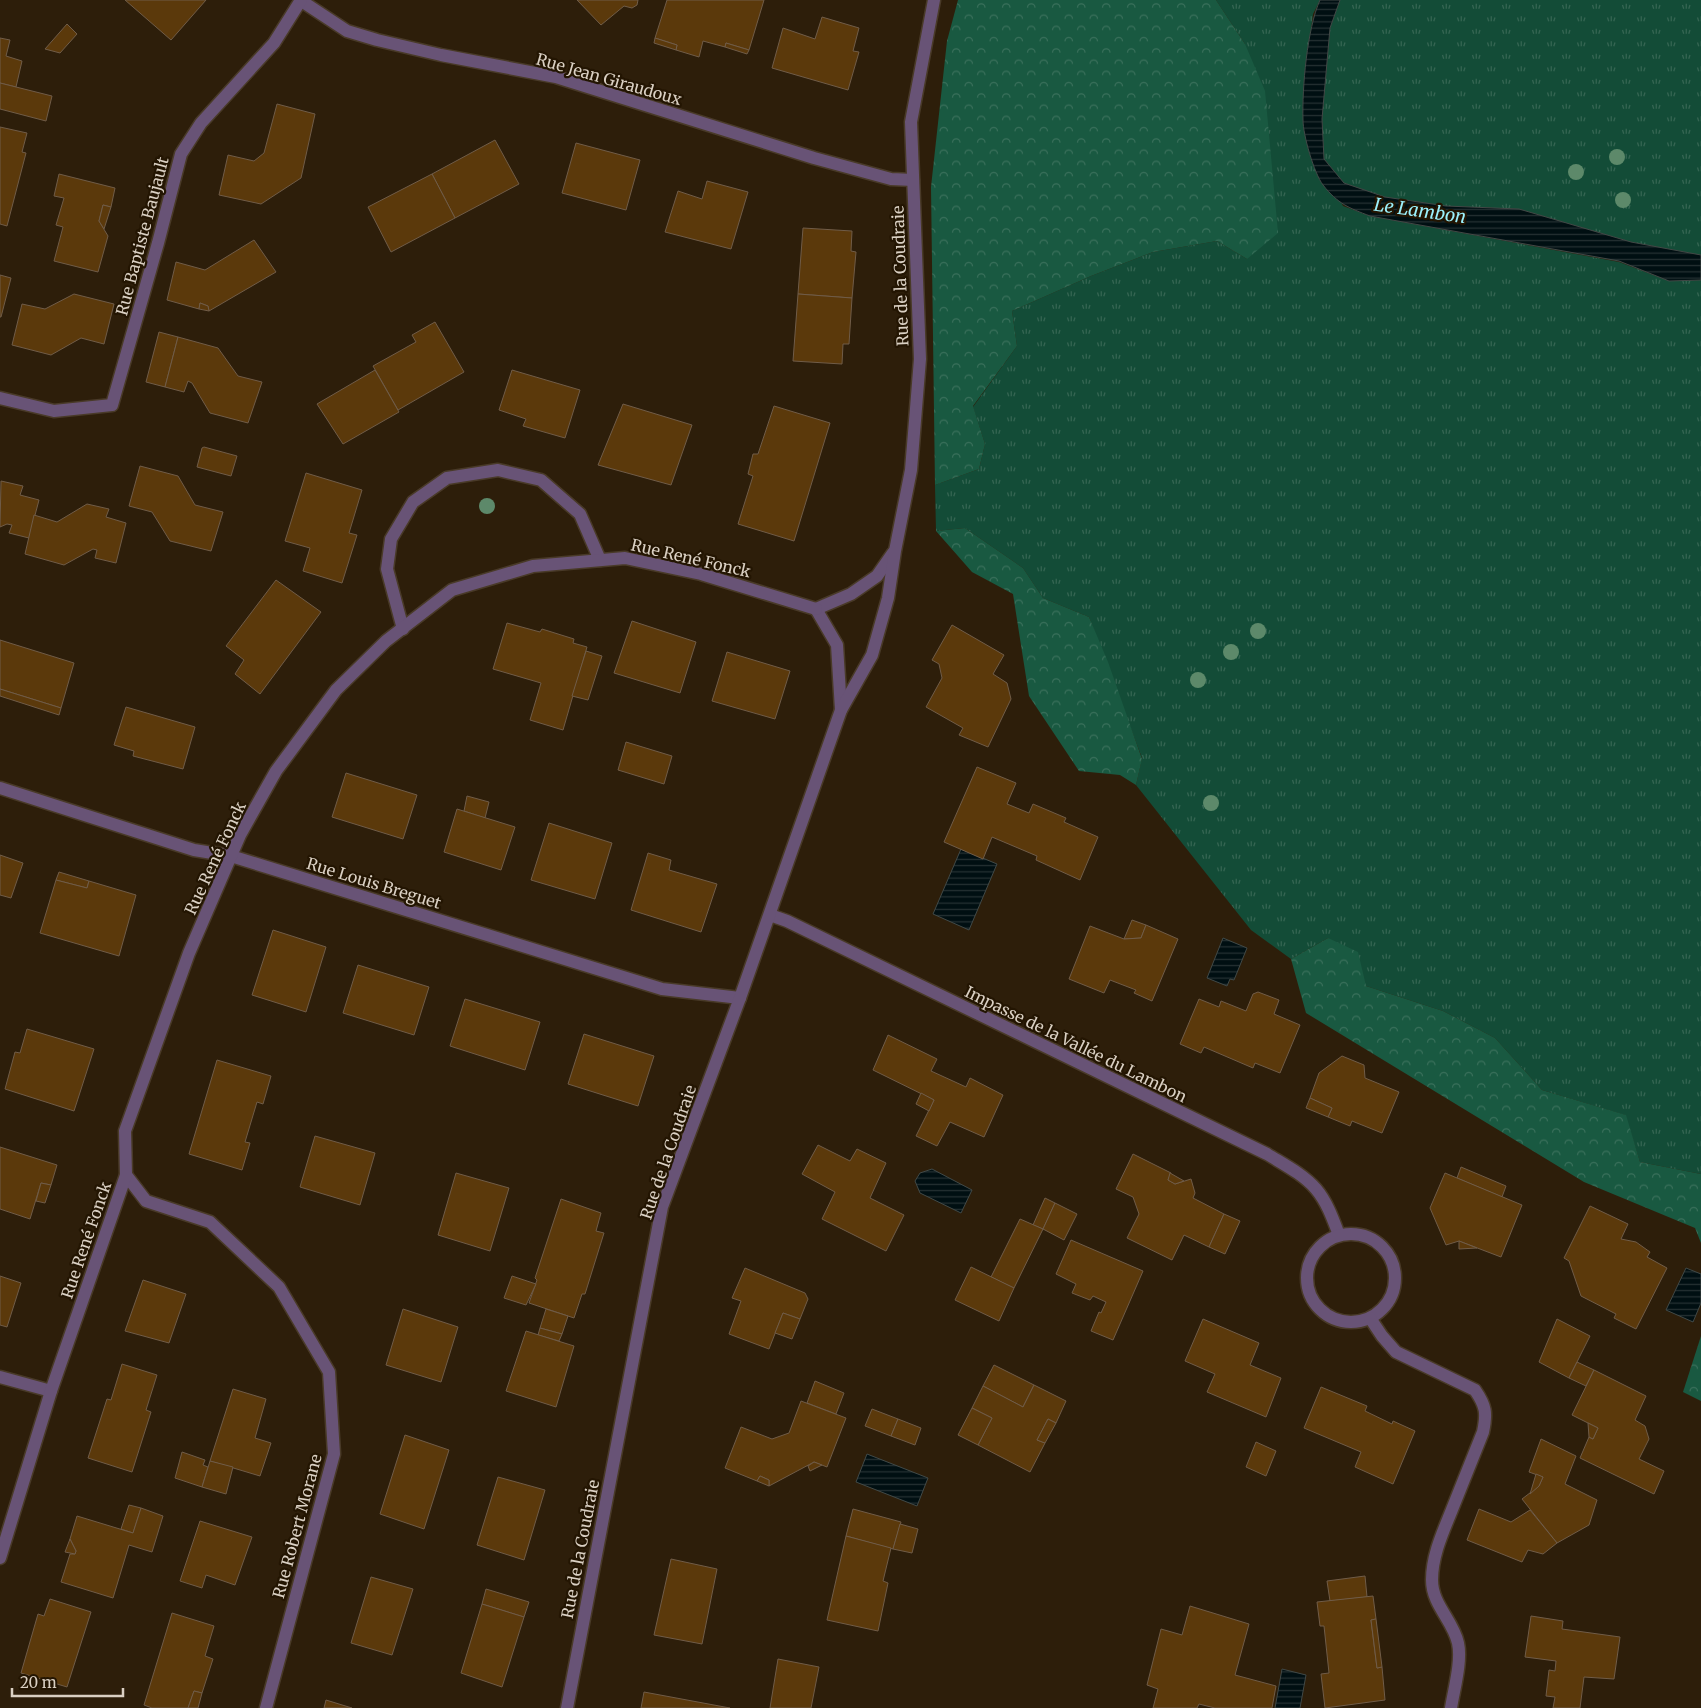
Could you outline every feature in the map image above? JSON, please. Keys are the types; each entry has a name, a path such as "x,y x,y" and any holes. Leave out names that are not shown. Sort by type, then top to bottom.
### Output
{"street":[{"name":"Rue Jean Giraudoux","path":"300,0 347,31 377,40 556,77 814,158 891,179 913,180"},
{"name":"Rue Baptiste Baujault","path":"0,398 54,411 112,405 181,154 201,123 274,43 300,0"},
{"name":"Rue de la Coudraie","path":"566,1708 662,1207 770,915 841,710 872,655 888,598 894,551 911,470 920,359 911,122 934,0"},
{"path":"403,629 387,569 391,539 413,502 447,478 498,470 541,480 580,514 600,560"},
{"name":"Rue de la Coudraie","path":"841,710 837,645 816,609 851,594 877,576 894,551"},
{"name":"Rue René Fonck","path":"0,1558 51,1392 126,1175 125,1131 189,954 240,835 276,771 336,690 386,641 452,590 533,566 625,558 702,574 816,609"},
{"name":"Rue Louis Breguet","path":"0,788 194,850 231,856 662,989 740,998"},
{"name":"Impasse de la Vallée du Lambon","path":"770,915 787,921 1267,1154 1295,1172 1316,1189 1330,1211 1339,1235"},
{"name":"Rue Robert Morane","path":"126,1175 146,1201 210,1222 278,1287 329,1372 334,1454 266,1708"},
{"path":"1353,1234 1367,1237 1380,1244 1389,1256 1394,1269 1395,1284 1391,1298 1382,1309 1370,1318 1358,1322 1344,1322 1332,1318 1321,1310 1313,1300 1308,1288 1307,1274 1310,1262 1317,1250 1326,1241 1339,1235 1353,1234"},
{"path":"1370,1318 1396,1352 1475,1390 1484,1402 1486,1417 1483,1432 1438,1545 1433,1566 1432,1582 1435,1600 1454,1631 1458,1643 1459,1654 1451,1708"},
{"path":"0,1377 51,1392"}],"green space":[{"path":"958,0 1216,0 1245,44 1265,91 1278,233 1247,259 1217,241 1153,252 1091,276 1012,311 1017,346 973,406 985,444 979,469 935,485 931,187 947,41"},
{"path":"1216,0 1320,0 1313,14 1305,75 1303,122 1343,206 1370,216 1619,262 1669,281 1701,280 1701,1174 1640,1162 1625,1115 1542,1090 1495,1038 1443,1011 1366,986 1328,938 1291,959 1251,930 1136,785 1142,758 1089,617 1043,598 1023,568 965,528 936,531 935,485 979,469 985,444 973,407 1017,346 1012,311 1091,276 1153,252 1217,241 1247,259 1245,44"},
{"path":"1340,0 1701,0 1701,255 1631,242 1519,209 1446,206 1385,197 1344,183 1324,159 1322,119 1330,28"},
{"path":"965,528 1023,568 1043,598 1089,617 1108,662 1142,759 1136,785 1120,775 1079,771 1029,696 1013,594 972,572 936,531"},
{"path":"1328,938 1358,952 1366,986 1443,1011 1495,1038 1542,1090 1626,1115 1640,1162 1701,1174 1701,1243 1695,1228 1584,1182 1306,1013 1291,959"},
{"path":"1701,1336 1701,1401 1683,1392"}],"water":[{"name":"Le Lambon","path":"1320,0 1340,0 1330,28 1322,119 1324,159 1344,183 1385,197 1446,206 1519,209 1631,242 1701,255 1701,280 1669,281 1619,261 1370,216 1350,208 1339,201 1323,185 1316,172 1303,127 1303,92 1306,59 1315,12"},
{"path":"961,849 997,864 969,930 933,914"},
{"path":"1223,938 1247,948 1234,980 1230,979 1227,986 1207,978"},
{"path":"932,1169 972,1190 961,1213 920,1193 915,1181 920,1173"},
{"path":"1686,1268 1701,1274 1701,1303 1693,1322 1666,1310"},
{"path":"867,1454 928,1478 917,1506 856,1482"},
{"path":"1282,1669 1306,1675 1300,1708 1275,1708"}],"building":[{"path":"125,0 206,0 171,40"},
{"path":"577,0 638,0 637,5 632,8 624,6 601,25"},
{"path":"667,0 764,0 749,50 726,43 725,47 703,41 699,57 676,50 677,45 655,38"},
{"path":"822,17 859,28 853,51 859,52 848,90 772,68 783,28 815,39"},
{"path":"67,24 77,34 60,53 45,49"},
{"path":"0,38 10,40 6,56 22,61 16,87 0,83"},
{"path":"655,38 677,45 676,50 654,43"},
{"path":"726,43 749,50 747,54 725,47"},
{"path":"0,83 52,96 46,121 0,109"},
{"path":"277,104 315,114 301,178 261,204 219,195 228,155 254,161 264,153"},
{"path":"0,127 27,133 22,152 26,153 7,226 0,224"},
{"path":"495,140 519,184 455,218 432,174"},
{"path":"576,143 640,160 626,210 562,193"},
{"path":"59,174 115,188 111,207 103,205 99,221 108,236 98,272 54,261 63,227 56,225 64,198 54,196"},
{"path":"432,174 455,218 391,252 368,207"},
{"path":"707,181 748,192 731,249 665,232 678,191 702,199"},
{"path":"103,205 111,207 104,229 99,221"},
{"path":"803,228 852,231 851,251 856,252 852,298 798,294"},
{"path":"254,240 276,272 209,311 208,306 200,303 199,309 167,300 176,262 205,270"},
{"path":"0,275 11,278 1,317 0,317"},
{"path":"74,294 114,304 104,344 81,338 51,355 12,345 22,304 45,309"},
{"path":"798,294 852,298 849,344 843,344 842,364 793,361"},
{"path":"200,303 208,306 209,311 199,309"},
{"path":"435,322 464,372 398,410 373,366 416,342 412,335"},
{"path":"159,332 178,337 165,387 146,382"},
{"path":"178,337 218,348 238,376 262,382 248,423 210,413 192,383 188,381 184,392 165,387"},
{"path":"375,370 399,412 343,444 317,404"},
{"path":"512,370 580,390 565,438 523,426 526,419 499,410"},
{"path":"623,404 692,425 671,485 598,465"},
{"path":"774,406 830,423 794,541 738,524 753,476 748,474 753,454 758,454"},
{"path":"202,448 237,456 231,476 197,467"},
{"path":"140,466 178,476 195,505 223,512 211,551 170,541 152,512 129,506"},
{"path":"306,473 362,490 349,533 357,535 342,583 303,571 310,548 285,541"},
{"path":"1,481 23,486 20,495 39,500 29,538 9,533 12,525 7,524 0,527"},
{"path":"87,504 109,509 106,517 126,523 116,563 95,558 97,550 93,549 64,565 25,554 34,515 57,522"},
{"path":"276,580 321,612 260,694 235,674 244,660 226,646"},
{"path":"632,621 696,642 680,693 614,673"},
{"path":"507,623 540,632 542,629 574,639 573,643 587,647 563,730 530,720 541,683 493,669"},
{"path":"952,625 1004,655 993,674 1007,683 1011,699 988,747 959,735 963,728 926,707 942,678 939,664 932,660"},
{"path":"0,640 74,663 61,708 0,689"},
{"path":"586,651 602,656 588,700 572,696"},
{"path":"727,652 790,671 775,719 712,701"},
{"path":"0,689 61,708 59,715 0,696"},
{"path":"126,707 195,727 183,769 133,756 134,751 114,745"},
{"path":"626,742 672,756 664,784 618,770"},
{"path":"977,767 1016,783 1007,804 1029,813 1033,804 1066,818 1064,822 1098,837 1080,880 1036,860 1037,856 992,837 983,859 944,842"},
{"path":"346,773 417,795 403,839 332,817"},
{"path":"467,796 489,802 485,818 464,811"},
{"path":"457,809 515,827 501,870 444,852"},
{"path":"549,823 612,843 595,899 531,880"},
{"path":"648,853 671,860 669,870 717,884 701,932 631,910"},
{"path":"0,855 23,863 11,898 0,895"},
{"path":"59,872 89,881 87,888 56,880"},
{"path":"56,880 87,888 89,881 136,895 119,956 40,933"},
{"path":"1132,920 1146,925 1141,938 1124,939"},
{"path":"1146,925 1178,939 1152,1001 1134,993 1136,990 1110,980 1104,993 1069,979 1090,926 1124,939 1141,938"},
{"path":"273,930 326,947 306,1012 252,995"},
{"path":"358,965 429,987 414,1035 343,1013"},
{"path":"1258,992 1279,1000 1274,1014 1300,1025 1280,1073 1255,1063 1253,1068 1204,1047 1201,1053 1180,1044 1199,999 1219,1007 1221,1001 1246,1011 1253,994"},
{"path":"465,999 540,1022 525,1070 450,1046"},
{"path":"27,1029 94,1049 74,1111 5,1089 15,1052 20,1053"},
{"path":"584,1034 654,1056 638,1106 568,1084"},
{"path":"888,1035 937,1059 931,1071 966,1087 970,1078 1003,1095 984,1137 950,1122 937,1146 916,1136 934,1100 873,1070"},
{"path":"1342,1056 1364,1065 1365,1078 1399,1092 1382,1133 1352,1121 1350,1126 1328,1117 1332,1108 1310,1098 1319,1073"},
{"path":"217,1060 271,1076 263,1104 257,1102 245,1142 250,1143 242,1170 189,1154"},
{"path":"921,1093 934,1100 929,1111 916,1104"},
{"path":"1310,1098 1332,1108 1328,1117 1306,1108"},
{"path":"315,1136 375,1153 360,1205 300,1187"},
{"path":"818,1145 850,1161 857,1149 886,1163 870,1198 904,1215 886,1251 822,1219 835,1192 802,1174"},
{"path":"0,1147 57,1165 51,1185 41,1183 30,1219 0,1209"},
{"path":"1133,1154 1171,1173 1168,1180 1175,1184 1191,1179 1195,1193 1193,1198 1224,1214 1209,1247 1184,1235 1172,1260 1127,1238 1139,1214 1133,1197 1116,1189"},
{"path":"1461,1167 1506,1186 1502,1197 1457,1178"},
{"path":"456,1173 509,1188 490,1251 438,1235"},
{"path":"1170,1173 1184,1181 1175,1184 1168,1180"},
{"path":"1445,1173 1522,1205 1501,1257 1459,1241 1446,1245 1430,1208"},
{"path":"41,1183 51,1185 45,1203 36,1201"},
{"path":"1045,1198 1055,1203 1043,1229 1033,1225"},
{"path":"561,1199 601,1213 596,1231 604,1233 585,1294 582,1294 574,1318 529,1303 537,1280 535,1278"},
{"path":"1055,1203 1077,1214 1064,1240 1043,1229"},
{"path":"1590,1206 1628,1224 1621,1239 1636,1242 1650,1252 1647,1257 1667,1268 1636,1329 1614,1318 1616,1314 1581,1296 1569,1261 1564,1258"},
{"path":"1224,1214 1240,1221 1225,1254 1209,1247"},
{"path":"1020,1219 1043,1229 1014,1288 991,1277"},
{"path":"1071,1240 1143,1271 1113,1340 1091,1331 1099,1312 1101,1313 1106,1302 1093,1296 1090,1300 1072,1293 1076,1284 1056,1274"},
{"path":"1459,1241 1477,1248 1459,1249"},
{"path":"971,1267 1014,1288 999,1321 955,1300"},
{"path":"745,1268 805,1293 808,1299 800,1319 783,1313 769,1349 729,1334 741,1301 732,1298"},
{"path":"0,1276 21,1283 7,1327 0,1325"},
{"path":"512,1276 536,1284 526,1305 504,1298"},
{"path":"143,1280 186,1294 169,1343 125,1331"},
{"path":"403,1309 458,1327 441,1382 386,1365"},
{"path":"546,1309 568,1316 562,1334 540,1328"},
{"path":"783,1313 800,1319 792,1339 775,1333"},
{"path":"1203,1319 1259,1343 1250,1365 1281,1378 1266,1417 1207,1392 1215,1374 1185,1361"},
{"path":"1557,1319 1590,1336 1569,1378 1539,1362"},
{"path":"540,1328 562,1334 559,1341 538,1335"},
{"path":"526,1331 574,1346 556,1407 506,1391"},
{"path":"1577,1362 1594,1370 1586,1386 1569,1378"},
{"path":"122,1364 157,1375 146,1410 151,1412 132,1472 88,1458 107,1399 111,1400"},
{"path":"994,1365 1034,1385 1023,1407 983,1386"},
{"path":"1594,1370 1646,1396 1635,1420 1645,1426 1649,1439 1639,1459 1664,1471 1654,1494 1580,1458 1589,1437 1593,1439 1598,1428 1572,1415"},
{"path":"815,1381 844,1393 836,1414 807,1403"},
{"path":"1034,1385 1066,1401 1056,1423 1048,1419 1037,1440 1045,1443 1030,1472 978,1445 992,1418 972,1408 983,1386 1023,1407"},
{"path":"1321,1387 1367,1406 1365,1411 1392,1424 1393,1421 1415,1431 1393,1484 1355,1467 1361,1452 1304,1428"},
{"path":"233,1389 266,1399 255,1438 271,1443 260,1476 210,1461"},
{"path":"801,1401 846,1418 827,1467 814,1462 769,1486 769,1480 760,1476 757,1481 725,1468 741,1427 772,1439 789,1433"},
{"path":"972,1408 992,1418 978,1445 958,1435"},
{"path":"872,1409 898,1419 891,1436 865,1426"},
{"path":"898,1419 921,1428 915,1445 891,1436"},
{"path":"1048,1419 1056,1423 1045,1443 1037,1440"},
{"path":"1588,1423 1598,1428 1593,1439 1589,1437"},
{"path":"405,1435 449,1450 424,1529 380,1514"},
{"path":"1541,1439 1576,1456 1565,1484 1597,1500 1589,1525 1557,1543 1522,1499 1539,1486 1543,1477 1529,1472"},
{"path":"1256,1442 1276,1451 1266,1476 1246,1467"},
{"path":"182,1452 205,1460 203,1465 208,1467 202,1487 175,1478"},
{"path":"210,1461 233,1467 226,1494 202,1487"},
{"path":"814,1462 822,1465 810,1471 808,1466"},
{"path":"1536,1474 1543,1477 1539,1486 1530,1494"},
{"path":"760,1476 769,1480 769,1486 757,1481"},
{"path":"498,1477 545,1490 524,1560 477,1545"},
{"path":"129,1505 141,1508 133,1533 121,1529"},
{"path":"141,1508 163,1516 152,1552 129,1545 113,1598 61,1582 70,1554 75,1554 76,1551 70,1539 77,1516 133,1533"},
{"path":"853,1509 901,1522 893,1549 846,1536"},
{"path":"1479,1509 1511,1522 1530,1510 1557,1543 1543,1554 1528,1550 1522,1562 1467,1540"},
{"path":"200,1521 252,1537 235,1585 206,1575 202,1588 180,1581"},
{"path":"900,1524 918,1529 912,1553 893,1549"},
{"path":"846,1536 891,1548 883,1581 888,1583 878,1631 827,1620"},
{"path":"70,1539 76,1551 75,1554 65,1552"},
{"path":"671,1559 717,1569 702,1644 654,1635"},
{"path":"1365,1576 1367,1597 1330,1601 1327,1581"},
{"path":"371,1577 413,1589 392,1655 351,1643"},
{"path":"486,1589 529,1602 524,1617 482,1604"},
{"path":"1373,1596 1376,1619 1371,1620 1377,1668 1382,1667 1385,1700 1325,1708 1321,1674 1329,1673 1324,1626 1320,1626 1317,1602"},
{"path":"50,1599 91,1612 67,1687 21,1673 38,1614 44,1616"},
{"path":"482,1604 524,1617 502,1687 461,1673"},
{"path":"1190,1606 1249,1624 1235,1675 1276,1686 1272,1708 1215,1708 1199,1704 1197,1708 1153,1708 1158,1689 1147,1685 1161,1629 1182,1635"},
{"path":"172,1613 214,1626 205,1656 213,1659 202,1693 194,1691 188,1708 152,1708 144,1705"},
{"path":"1531,1616 1563,1621 1562,1629 1620,1637 1614,1679 1584,1677 1580,1708 1553,1708 1555,1697 1546,1696 1549,1670 1555,1671 1556,1661 1525,1657"},
{"path":"1376,1619 1382,1667 1377,1668 1371,1620"},
{"path":"778,1659 819,1667 811,1708 770,1708"},
{"path":"194,1691 202,1693 198,1708 188,1708"},
{"path":"644,1692 730,1708 641,1708"},
{"path":"326,1700 352,1708 324,1708"}]}
